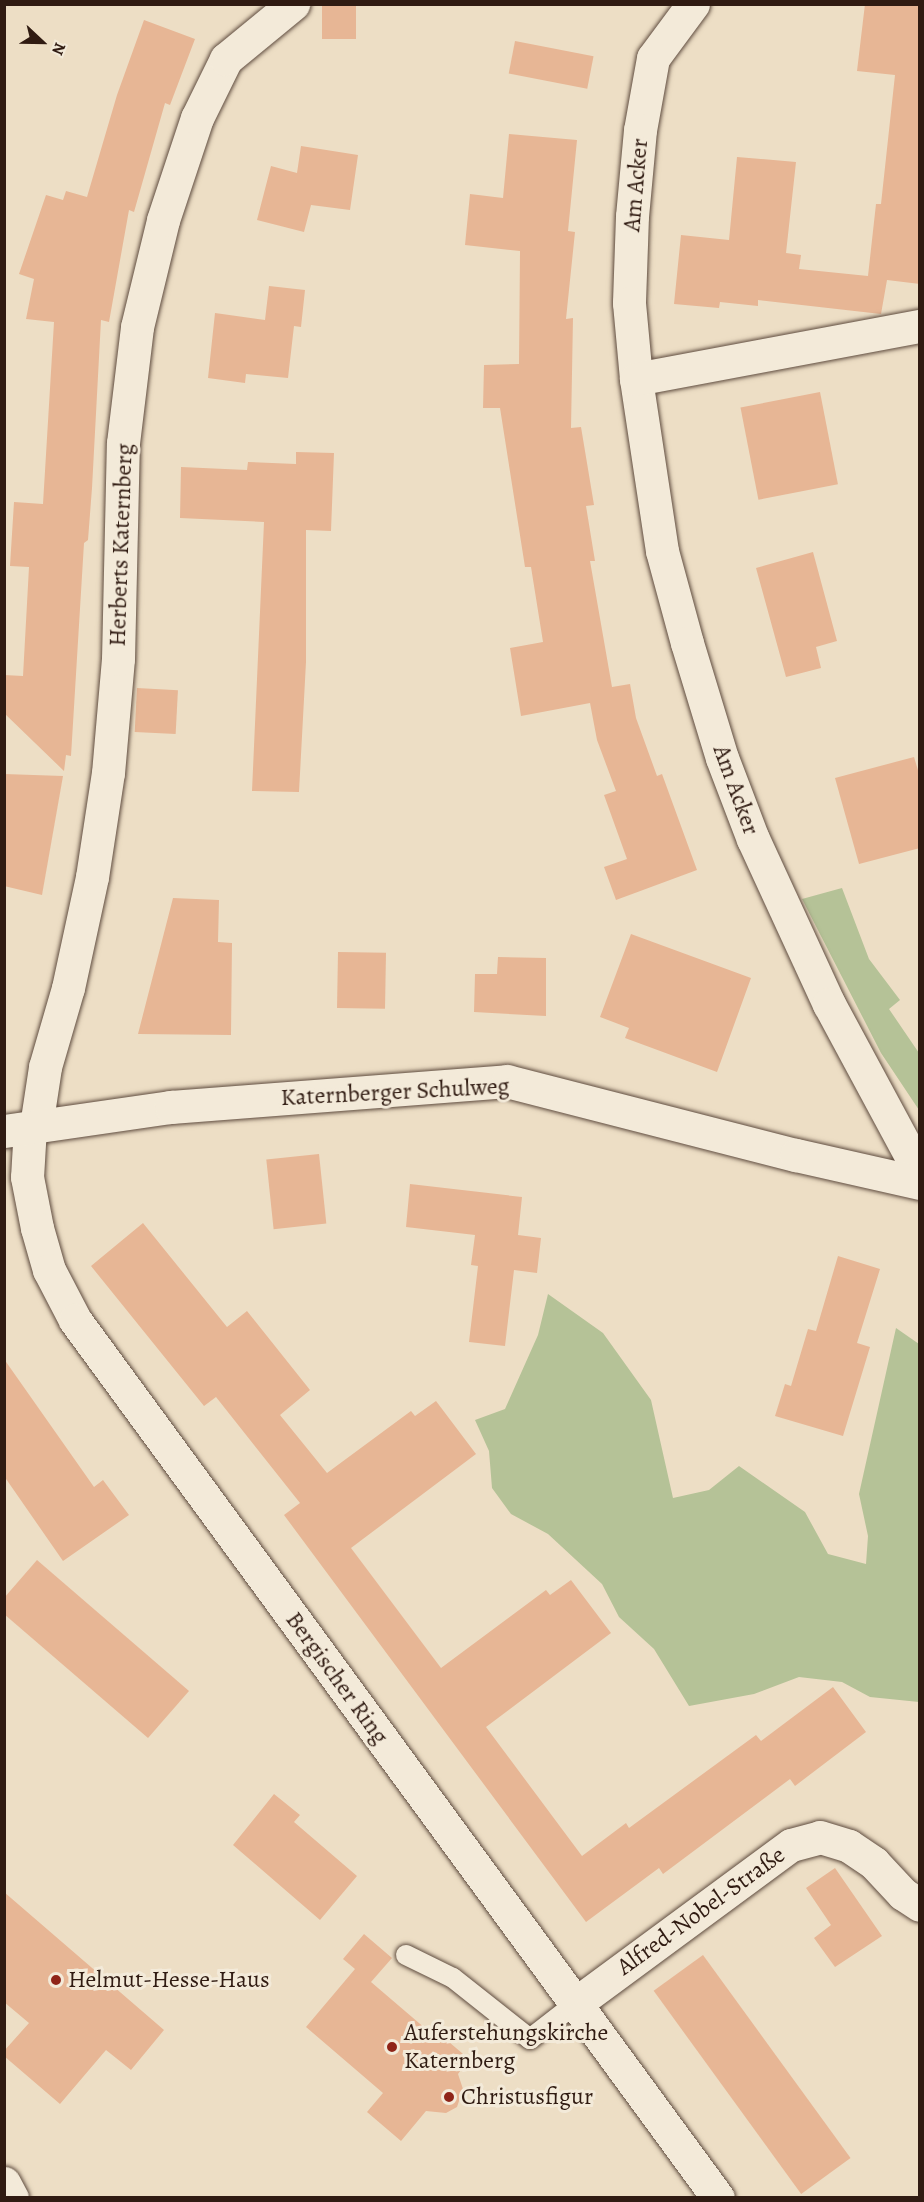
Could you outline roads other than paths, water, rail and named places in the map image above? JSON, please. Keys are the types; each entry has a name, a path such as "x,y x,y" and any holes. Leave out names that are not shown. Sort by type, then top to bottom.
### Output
{"street":[{"name":"Herberts Katernberg","path":"24,1128 68,988 92,877 108,772 118,659 123,443 137,327 163,220 196,118 226,59 293,4"},
{"name":"Am Acker","path":"693,4 653,58 640,130 632,216 629,303 636,379 662,551 722,758 753,839 829,1004 920,1173"},
{"path":"636,379 920,326"},
{"name":"Katernberger Schulweg","path":"24,1128 171,1107 507,1081 796,1155 920,1183"},
{"name":"Bergischer Ring","path":"24,1128 27,1177 37,1228 49,1270 75,1320 718,2198"},
{"name":"Alfred-Nobel-Straße","path":"575,2004 791,1845 820,1837 849,1846 874,1863 903,1894 920,1905"},
{"path":"4,2183 12,2198"}],"lane":[{"path":"406,1955 453,1978 530,2039 575,2004"}],"place":[{"name":"Helmut-Hesse-Haus","path":"56,1980"},
{"name":"Auferstehungskirche Katernberg","path":"392,2047"},
{"name":"Christusfigur","path":"449,2097"}]}
